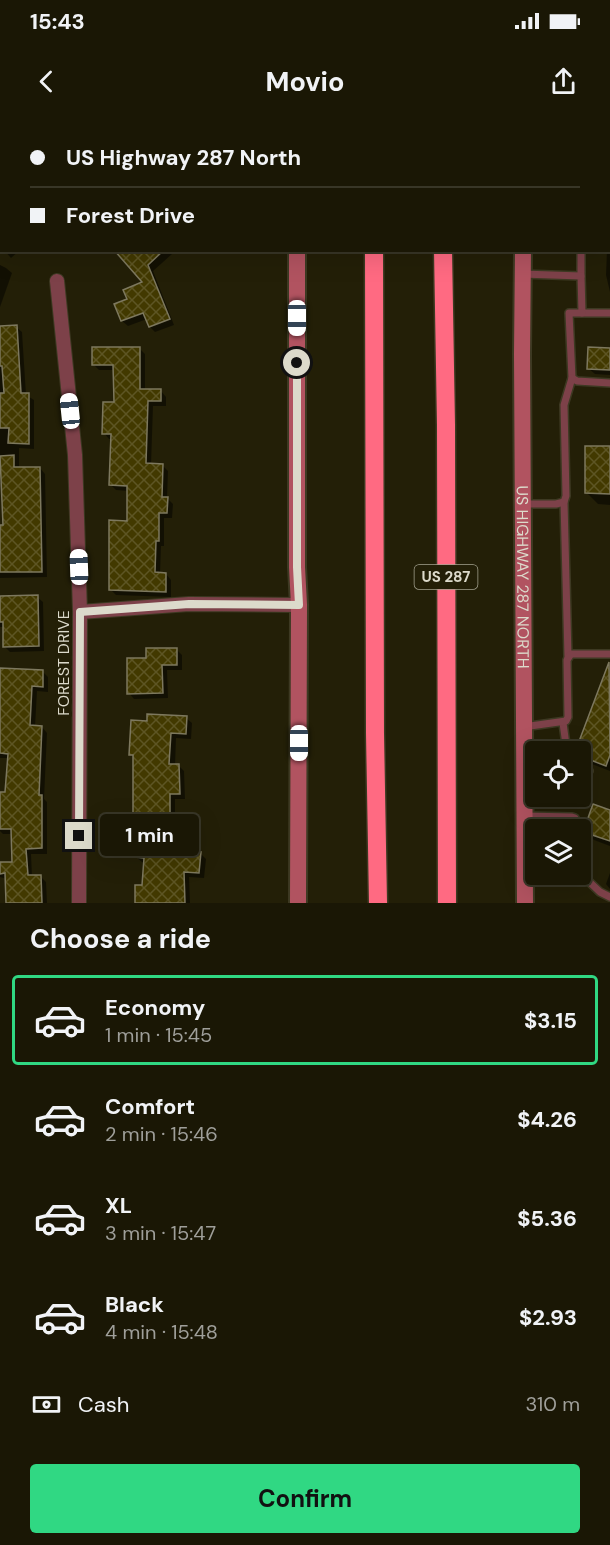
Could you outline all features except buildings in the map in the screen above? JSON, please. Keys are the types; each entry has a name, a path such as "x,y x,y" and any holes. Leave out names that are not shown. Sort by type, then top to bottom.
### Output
{"highway":[{"path":"374,252 375,733 378,903"},
{"name":"US 287","path":"443,252 446,425 447,903"}],"main road":[{"path":"297,252 298,903"},
{"name":"US HIGHWAY 287 NORTH","path":"523,252 522,504 525,824"},
{"name":"US HIGHWAY 287 NORTH","path":"525,903 527,885"}],"street":[{"name":"FOREST DRIVE","path":"57,281 75,455 80,612 79,903"},
{"path":"80,612 189,604 299,605"}],"lane":[{"path":"581,252 582,314"},
{"path":"522,274 581,276"},
{"path":"524,727 563,723 568,717 564,405 572,378 569,313 610,313"},
{"path":"572,378 577,381 610,383"},
{"path":"522,504 564,502"},
{"path":"568,657 571,654 610,654"},
{"path":"563,723 565,741"},
{"path":"524,816 576,819"},
{"path":"591,883 610,897"}],"route":[{"path":"79,836 80,612 189,604 299,605 297,363"}]}
